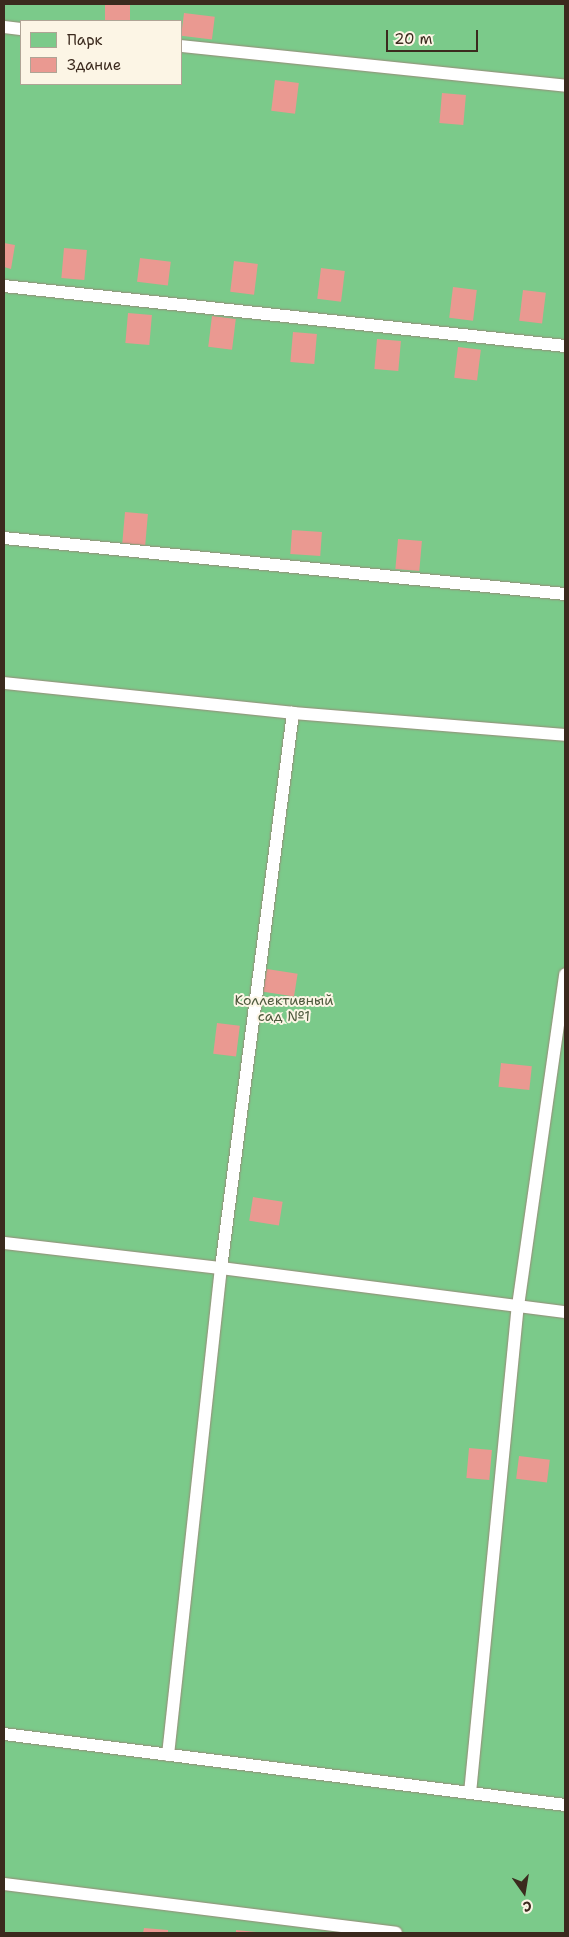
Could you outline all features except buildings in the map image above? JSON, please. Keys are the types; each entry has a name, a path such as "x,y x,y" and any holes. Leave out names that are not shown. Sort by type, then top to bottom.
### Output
{"lane":[{"path":"4,27 20,29"},
{"path":"182,46 565,86"},
{"path":"4,286 565,346"},
{"path":"4,538 565,594"},
{"path":"4,683 293,713 565,736"},
{"path":"168,1755 221,1268 293,713"},
{"path":"470,1793 518,1306 565,974"},
{"path":"4,1243 221,1268 565,1312"},
{"path":"4,1734 565,1805"},
{"path":"4,1884 396,1933"}],"green space":[{"name":"Коллективный сад №1","path":"4,4 565,4 565,1933 4,1933"}]}
